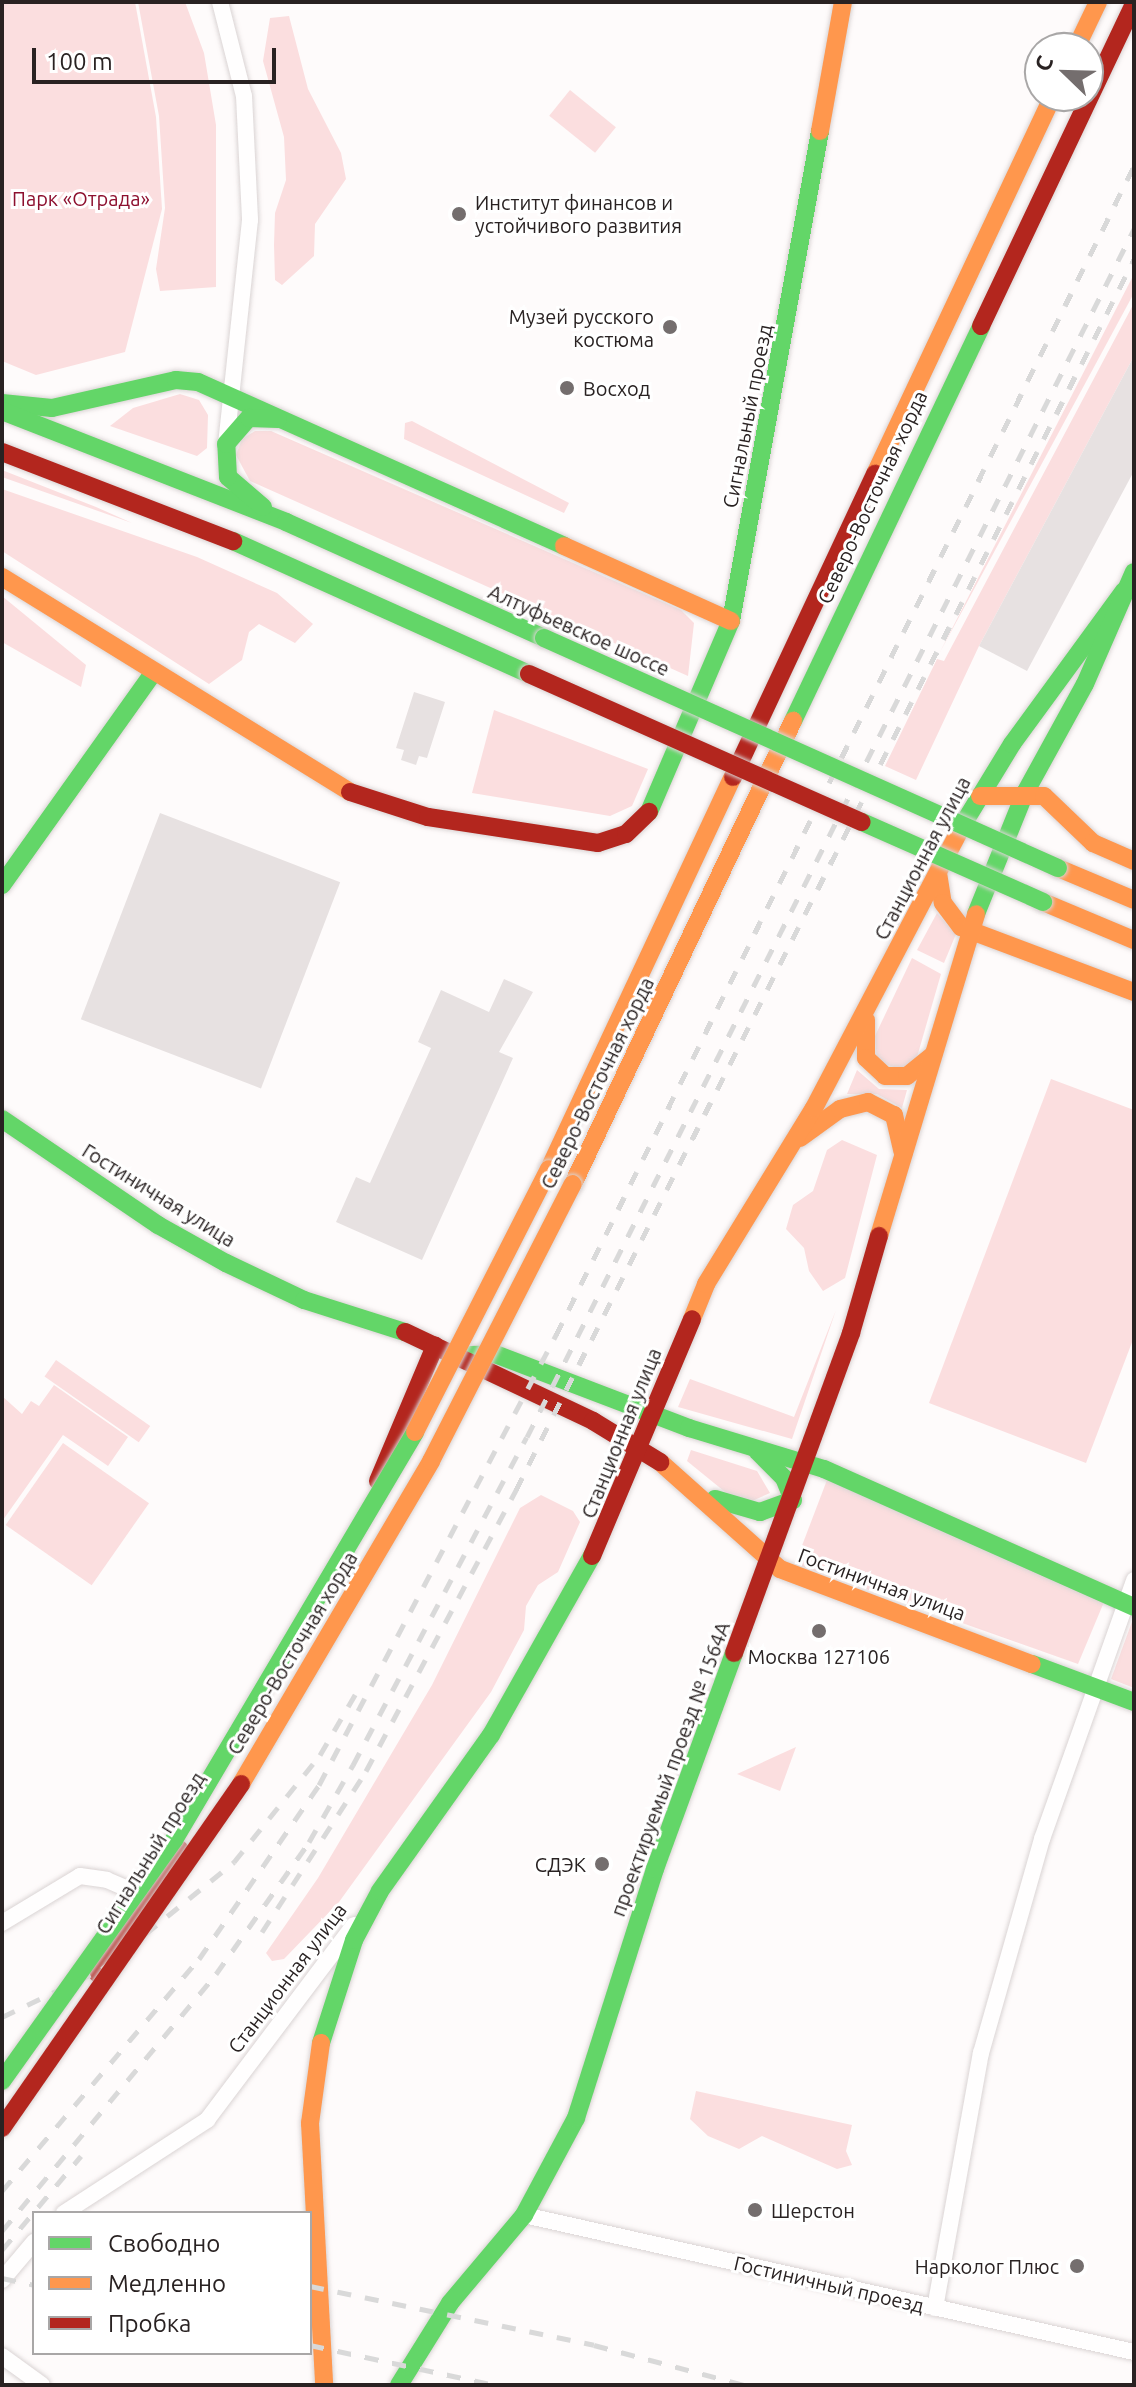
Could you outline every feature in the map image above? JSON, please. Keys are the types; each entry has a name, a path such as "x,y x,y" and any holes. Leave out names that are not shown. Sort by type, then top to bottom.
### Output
{"main road":[{"name":"Сигнальный проезд","path":"153,673 295,761 384,806 598,843 643,822 657,804 731,621 843,2"},
{"path":"1084,32 1098,2"},
{"name":"Северо-Восточная хорда","path":"2,2128 188,1867 285,1712 431,1461 573,1184 741,841 968,341 1134,4"},
{"name":"Северо-Восточная хорда","path":"2,2081 122,1917 261,1700 405,1452 549,1169 1045,112"},
{"path":"2,403 62,407 176,380 227,392 731,621"},
{"name":"Алтуфьевское шоссе","path":"2,411 286,522 1134,900"},
{"path":"283,419 249,418 226,444 228,477 286,522"},
{"path":"2,452 263,553 529,674 1134,940"},
{"name":"Станционная улица","path":"900,1171 969,931 1025,793 1085,684 1134,572"},
{"path":"2,577 153,673 2,885"},
{"name":"Станционная улица","path":"380,1891 537,1662 591,1563 706,1284 793,1143 980,796 1124,591"},
{"path":"980,796 1025,793 1044,796 1093,843 1134,861"},
{"path":"938,873 943,903 969,931 1134,992"},
{"path":"870,1003 863,1047 876,1071 907,1076 933,1054"},
{"path":"793,1143 847,1105 878,1103 899,1124 900,1171"},
{"name":"Гостиничная улица","path":"2,1119 158,1225 226,1263 304,1300 435,1346 639,1449 701,1492 769,1564 1134,1702"},
{"name":"проектируемый проезд № 1564А","path":"399,2385 450,2303 524,2215 576,2118 655,1869 807,1463 851,1333 900,1171"},
{"name":"Сигнальный проезд","path":"2,2111 149,1900 314,1620 435,1346"},
{"name":"Гостиничная улица","path":"435,1346 495,1354 653,1414 807,1463 1130,1605"},
{"path":"701,1492 751,1512 793,1500 784,1478 753,1448"},
{"path":"324,2385 310,2142 315,2068 338,1976 380,1891"}],"street":[{"path":"220,2 244,96 250,220 227,392 226,444"},
{"path":"935,2308 981,2053 1042,1839 1130,1605 1134,1580"},
{"path":"2,1923 80,1876 107,1880 149,1900"},
{"name":"Станционная улица","path":"67,2211 149,2163 207,2120 380,1891"},
{"name":"Гостиничный проезд","path":"524,2215 1134,2352"},
{"path":"2,2280 32,2244"},
{"path":"2,2356 42,2385"}],"green space":[{"name":"Парк «Отрада»","path":"2,2 135,2 156,117 162,209 125,352 36,375 2,361"},
{"path":"138,2 185,2 204,53 216,125 216,287 160,291 156,269 165,208 159,116"},
{"path":"289,16 308,89 341,153 346,179 315,224 314,256 282,285 275,280 274,245 275,213 286,180 284,137 263,61 270,18"},
{"path":"570,90 616,127 595,153 549,116"},
{"path":"1134,274 1134,293 939,654"},
{"path":"1134,303 1134,356 979,646 916,780 885,766 937,659 944,661"},
{"path":"180,394 199,400 208,415 207,448 197,456 110,426 133,408"},
{"path":"412,421 569,503 564,513 404,439 405,423"},
{"path":"255,431 271,431 681,610 694,623 688,676 250,481 236,455 242,439"},
{"path":"2,470 96,507 132,523 2,477"},
{"path":"2,489 197,557 277,593 313,624 295,643 259,624 249,632 242,660 209,684 2,551"},
{"path":"2,596 86,665 81,687 2,642"},
{"path":"494,710 648,769 632,806 610,816 472,793"},
{"path":"937,913 956,934 944,963 917,950"},
{"path":"912,958 941,974 917,1057 902,1070 877,1061 875,1036"},
{"path":"857,1070 879,1089 907,1090 902,1108 877,1094 847,1094"},
{"path":"1051,1079 1134,1110 1134,1337 1086,1463 929,1403"},
{"path":"842,1140 877,1155 845,1278 823,1291 809,1271 804,1248 786,1229 793,1205 813,1191 827,1150"},
{"path":"836,1310 792,1439 678,1407 690,1379 794,1417"},
{"path":"56,1360 150,1426 139,1442 45,1376"},
{"path":"54,1385 128,1437 108,1466 63,1435 3,1520 2,1396 22,1414 31,1401 39,1406"},
{"path":"63,1443 149,1503 92,1585 6,1525"},
{"path":"691,1450 757,1471 770,1493 752,1501 730,1496 687,1461"},
{"path":"827,1480 1104,1602 1078,1664 795,1564"},
{"path":"541,1495 573,1511 580,1522 558,1572 538,1585 526,1606 524,1630 491,1692 339,1902 284,1959 272,1961 266,1953 318,1878 432,1685 520,1508"},
{"path":"1134,1620 1134,1688 1111,1679"},
{"path":"796,1747 780,1791 737,1774"},
{"path":"696,2091 852,2125 846,2151 852,2165 837,2169 762,2136 739,2149 708,2136 690,2119"}],"building":[{"path":"1134,356 1134,471 1027,671 979,646"},
{"path":"414,692 445,702 427,758 419,756 416,765 401,760 404,750 396,748"},
{"path":"160,813 340,882 261,1088 81,1019"},
{"path":"504,979 533,992 499,1052 513,1058 422,1260 336,1222 356,1177 370,1183 431,1048 418,1042 441,990 489,1012"}],"railway":[{"path":"2,2191 199,1959 319,1785 556,1335 1134,166"},
{"path":"2,2231 216,1974 309,1842 353,1765 527,1437 1134,229"},
{"path":"262,1932 366,1771 516,1490 1134,259"},
{"path":"2,2017 102,1969 234,1862 320,1755 359,1688"},
{"path":"35,2211 81,2156"},
{"path":"2,2250 32,2214"},
{"path":"2,2278 32,2285"},
{"path":"312,2286 594,2345 744,2385"},
{"path":"312,2345 495,2385"}],"traffic: fast":[{"path":"649,812 731,621 820,131"},
{"path":"793,721 981,326"},
{"path":"2,403 52,408 176,380 198,382 564,546"},
{"path":"2,411 286,522 544,638"},
{"path":"263,507 228,477 226,444 249,418 278,419"},
{"path":"233,541 529,674"},
{"path":"976,914 1025,793 1085,684 1134,572"},
{"path":"962,826 1012,744 1124,591"},
{"path":"544,638 1058,868"},
{"path":"2,885 153,673"},
{"path":"862,822 1043,902"},
{"path":"2,1119 158,1225 226,1263 304,1300 405,1332"},
{"path":"471,1355 495,1354 689,1428 824,1469 1134,1607"},
{"path":"2,2081 174,1840 415,1432"},
{"path":"757,1451 784,1478 793,1500"},
{"path":"715,1499 760,1512 793,1500"},
{"path":"321,2043 354,1940 380,1891 491,1735 592,1556"},
{"path":"399,2385 450,2303 524,2215 576,2118 655,1869 734,1653"},
{"path":"1032,1664 1134,1702"}],"traffic: slow":[{"path":"820,131 843,2"},
{"path":"1084,32 1098,2"},
{"path":"875,474 1045,112"},
{"path":"564,546 731,621"},
{"path":"2,577 350,792"},
{"path":"573,1184 793,721"},
{"path":"549,1169 733,777"},
{"path":"980,796 1044,796 1093,843 1134,861"},
{"path":"692,1319 706,1284 814,1108 962,826"},
{"path":"1058,868 1134,900"},
{"path":"938,873 943,903 961,927 1134,992"},
{"path":"1043,902 1134,940"},
{"path":"879,1236 976,914"},
{"path":"866,1020 866,1058 885,1076 907,1076 933,1055"},
{"path":"800,1138 840,1109 868,1102 894,1115 902,1151"},
{"path":"415,1432 549,1169"},
{"path":"241,1784 431,1461 573,1184"},
{"path":"660,1462 780,1569 1032,1664"},
{"path":"321,2043 310,2123 324,2385"}],"traffic: jam":[{"path":"981,326 1134,4"},
{"path":"2,452 233,541"},
{"path":"733,777 875,474"},
{"path":"529,674 862,822"},
{"path":"350,792 428,817 598,843 626,834 649,812"},
{"path":"734,1653 851,1333 879,1236"},
{"path":"592,1556 692,1319"},
{"path":"405,1332 593,1421 660,1462"},
{"path":"378,1481 435,1346"},
{"path":"2,2128 241,1784"},
{"path":"98,1974 180,1849"}],"place":[{"name":"Институт финансов и устойчивого развития","path":"459,214"},
{"name":"Музей русского костюма","path":"670,327"},
{"name":"Восход","path":"567,388"},
{"name":"Москва 127106","path":"819,1631"},
{"name":"СДЭК","path":"602,1864"},
{"name":"Шерстон","path":"755,2210"},
{"name":"Нарколог Плюс","path":"1077,2266"}]}
